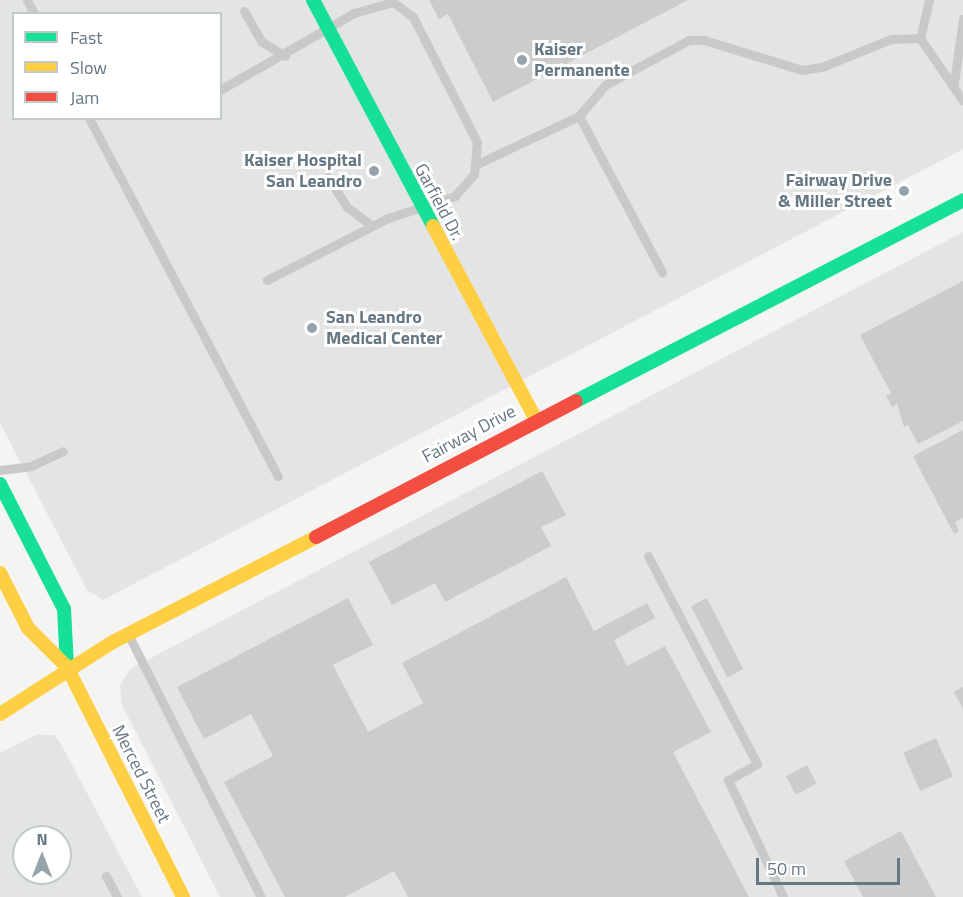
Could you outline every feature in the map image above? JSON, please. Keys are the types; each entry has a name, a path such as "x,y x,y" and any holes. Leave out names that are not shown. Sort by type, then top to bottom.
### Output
{"street":[{"name":"Garfield Dr.","path":"313,0 418,205 536,420"},
{"name":"Fairway Drive","path":"0,714 68,668 128,634 963,200"},
{"name":"Merced Street","path":"0,484 64,609 68,668"},
{"name":"Merced Street","path":"0,573 12,605 28,628 68,668 183,897"}],"lane":[{"path":"920,38 929,0"},
{"path":"222,89 384,1 408,10 474,131 477,164"},
{"path":"244,11 262,42 285,56"},
{"path":"954,83 963,19"},
{"path":"920,38 954,83 963,101"},
{"path":"267,280 371,225 418,205 455,196 477,164 579,116 604,85 689,40 704,40 802,70 822,67 891,39 920,38"},
{"path":"579,116 662,272"},
{"path":"90,120 278,476"},
{"path":"328,177 347,207 371,225"},
{"path":"0,470 31,466 63,451"},
{"path":"648,556 757,764 728,780 783,897"},
{"path":"128,634 261,897"},
{"path":"106,876 117,897"}],"shaded area":[{"name":"San Leandro Medical Center","path":"0,0 963,0 963,149 103,600 87,590 0,423"},
{"path":"963,232 963,897 220,897 122,705 120,685 130,669"},
{"path":"36,735 54,735 60,742 142,897 0,897 0,753"}],"building":[{"name":"Kaiser Permanente","path":"429,0 688,0 493,102 448,14 439,19"},
{"path":"963,281 963,421 918,444 908,425 904,427 897,404 892,407 886,396 891,393 860,335"},
{"path":"963,430 963,518 955,522 959,531 954,534 913,456"},
{"path":"542,471 566,515 541,527 551,546 445,602 435,583 392,605 369,562"},
{"path":"566,577 594,631 647,603 655,618 614,640 627,666 665,646 711,732 673,752 749,897 408,897 394,871 345,897 285,897 224,782 273,756 251,714 204,739 177,687 348,598 373,645 333,665 368,732 423,703 402,663"},
{"path":"707,598 743,669 727,677 691,606"},
{"path":"963,687 963,709 954,692"},
{"path":"936,738 953,776 920,791 903,753"},
{"path":"807,765 817,784 796,795 786,776"},
{"path":"901,831 936,897 863,897 844,861"}],"traffic: fast":[{"path":"313,0 433,226"},
{"path":"576,401 963,200"},
{"path":"0,484 64,609 67,667"}],"traffic: slow":[{"path":"433,226 536,420"},
{"path":"0,714 111,643 316,537"},
{"path":"0,573 28,628 67,667 183,897"}],"traffic: jam":[{"path":"316,537 576,401"}],"place":[{"name":"Kaiser Permanente","path":"522,60"},
{"name":"Kaiser Hospital San Leandro","path":"374,171"},
{"name":"Fairway Drive & Miller Street","path":"904,191"},
{"name":"San Leandro Medical Center","path":"312,328"}]}
